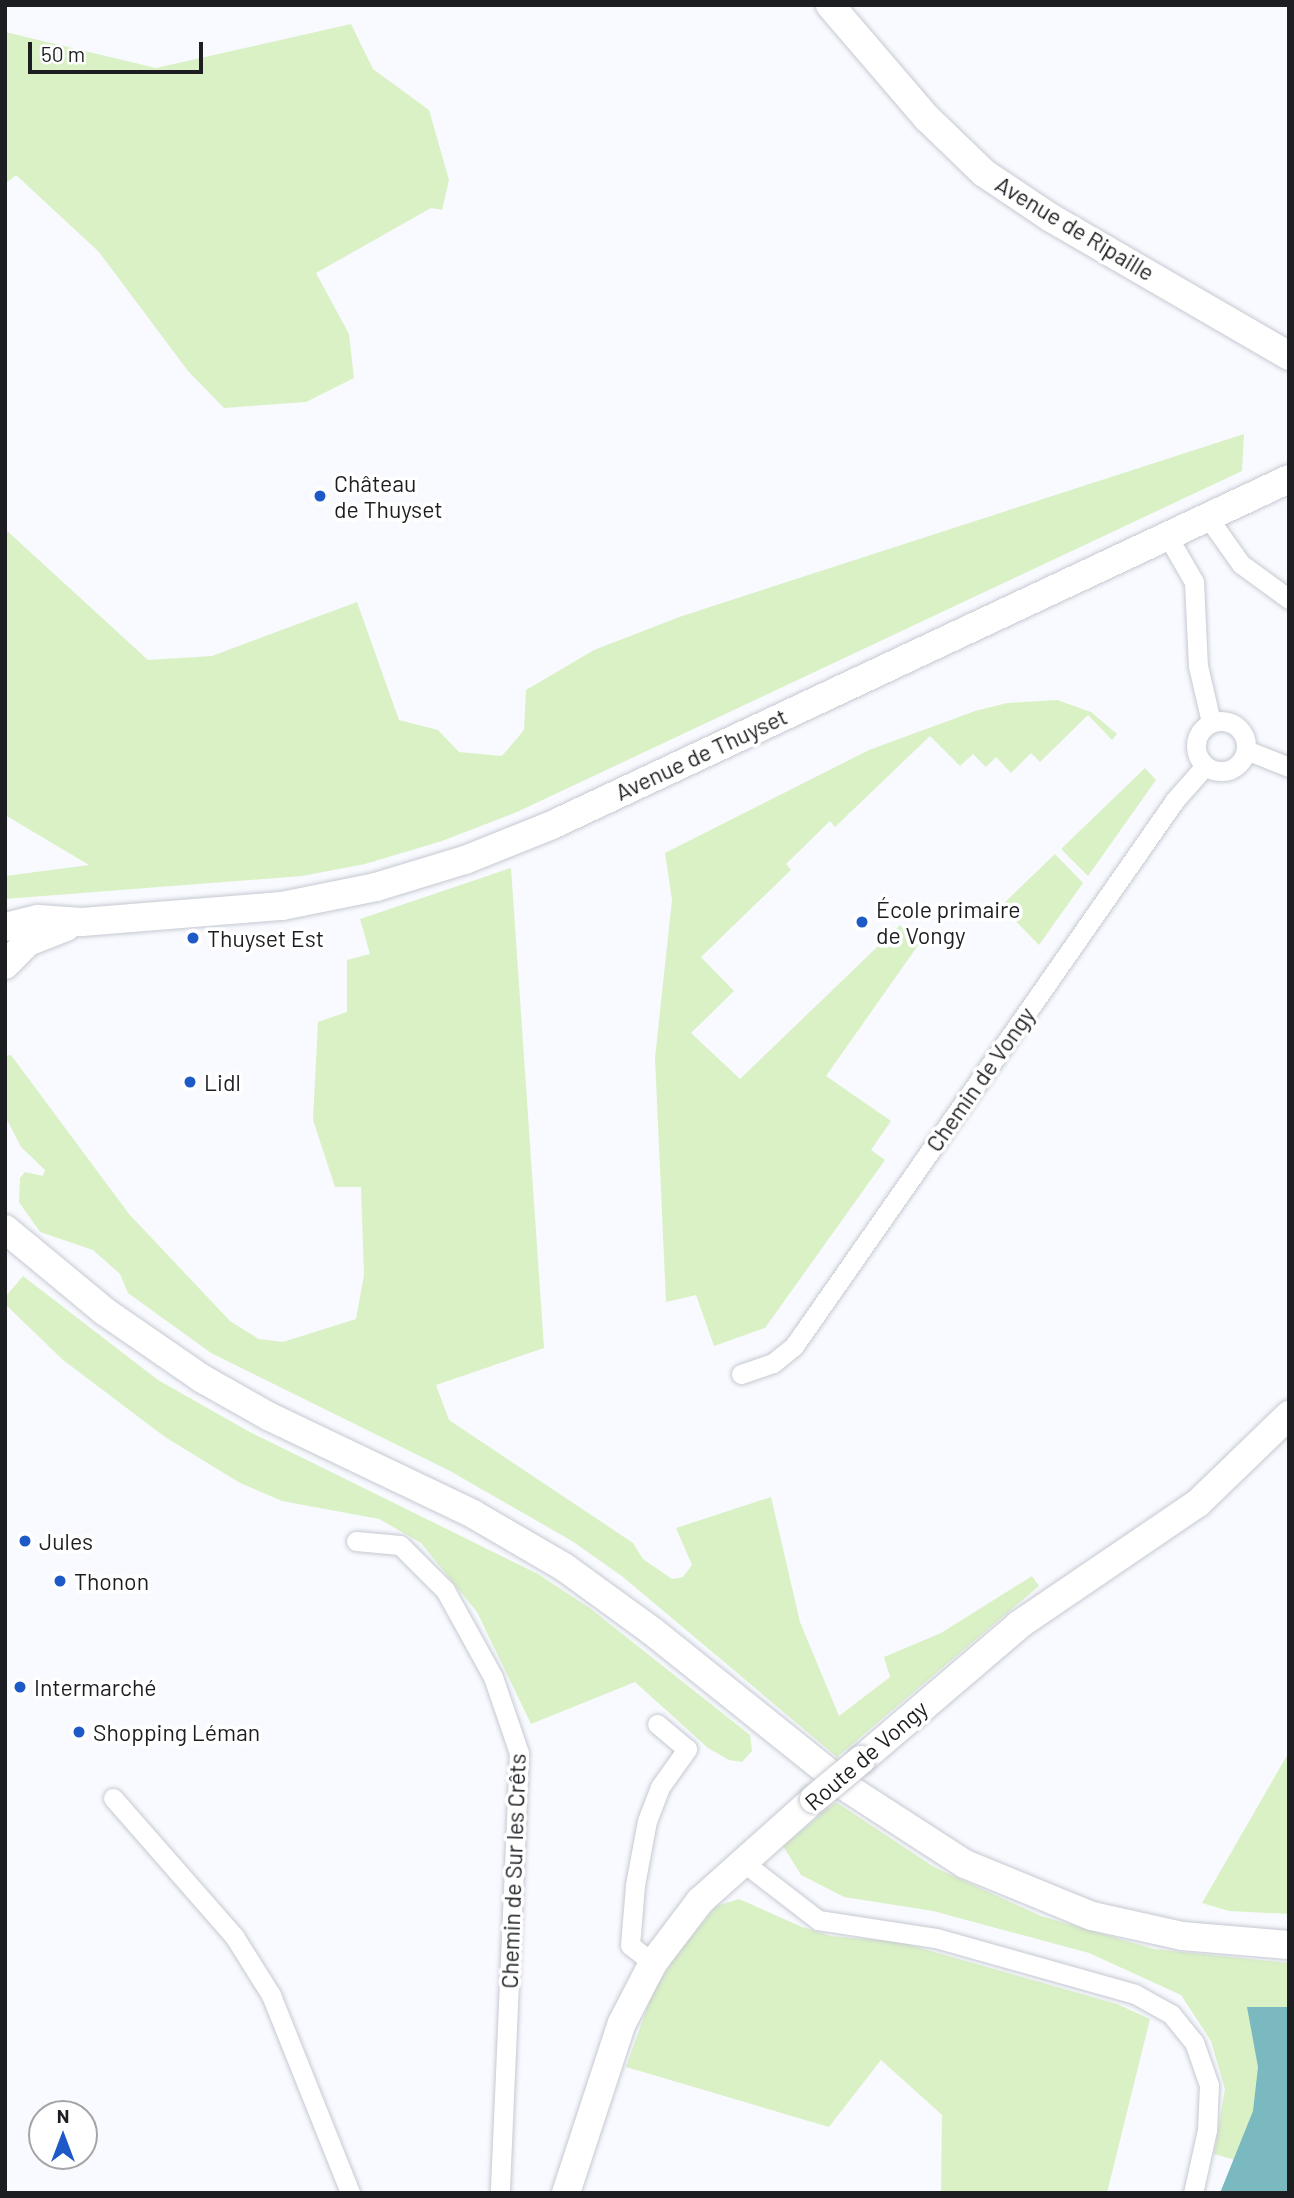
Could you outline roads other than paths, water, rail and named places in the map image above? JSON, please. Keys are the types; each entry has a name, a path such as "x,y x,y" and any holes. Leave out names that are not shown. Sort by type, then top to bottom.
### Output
{"street":[{"name":"Avenue de Ripaille","path":"830,5 927,118 984,173 1051,218 1289,356"},
{"name":"Avenue de Thuyset","path":"5,927 38,919 82,922 282,906 376,887 465,860 552,825 1289,479"},
{"path":"1208,516 1241,564 1289,599"},
{"path":"1167,535 1194,582 1198,666 1211,722 1196,742 1205,766 1230,769 1246,750"},
{"path":"1211,722 1236,726 1246,750 1289,766"},
{"name":"Chemin de Vongy","path":"741,1374 773,1363 794,1346 1175,800 1205,766"},
{"name":"Avenue de Thuyset","path":"5,965 28,942 82,922"},
{"path":"5,1217 14,1235 104,1311 201,1378 281,1423 473,1514 554,1561 652,1631 849,1789 965,1864 1049,1901 1115,1921 1182,1936 1289,1945"},
{"name":"Route de Vongy","path":"566,2193 622,2023 653,1963 699,1901 1020,1624 1198,1503 1289,1415"},
{"name":"Chemin de Sur les Crêts","path":"356,1541 400,1545 445,1590 494,1677 519,1753 500,2193"},
{"path":"653,1963 630,1945 635,1885 647,1821 660,1787 687,1749 657,1724"},
{"path":"113,1798 234,1936 271,1996 350,2193"},
{"path":"743,1862 818,1920 936,1938 1135,1994 1171,2014 1194,2042 1209,2085 1208,2130 1193,2193"}],"water":[{"path":"1247,2007 1289,2007 1289,2193 1220,2193 1253,2111 1258,2067"}],"place":[{"name":"Château de Thuyset","path":"320,496"},
{"name":"École primaire de Vongy","path":"862,922"},
{"name":"Thuyset Est","path":"193,938"},
{"name":"Lidl","path":"190,1082"},
{"name":"Jules","path":"25,1541"},
{"name":"Thonon","path":"60,1581"},
{"name":"Intermarché","path":"20,1687"},
{"name":"Shopping Léman","path":"79,1732"}]}
